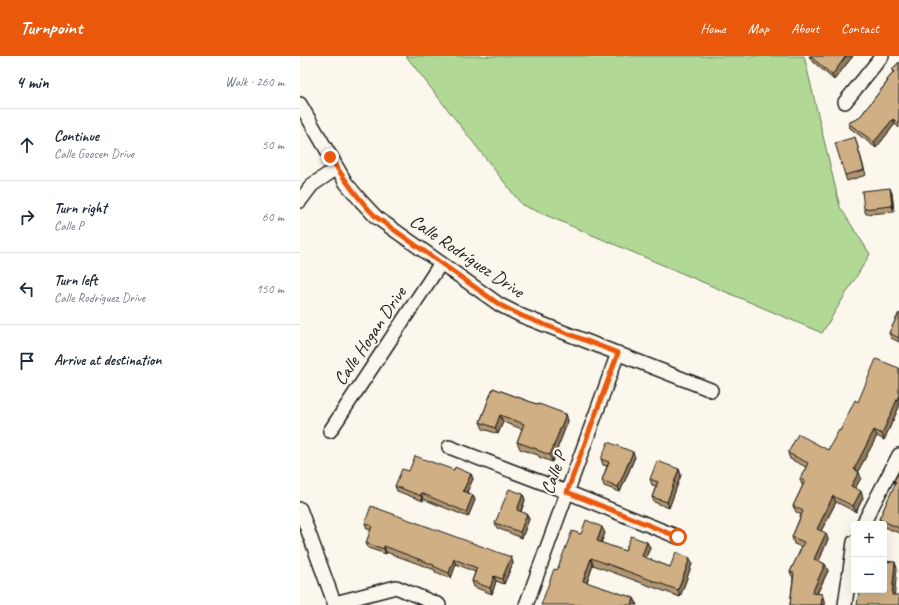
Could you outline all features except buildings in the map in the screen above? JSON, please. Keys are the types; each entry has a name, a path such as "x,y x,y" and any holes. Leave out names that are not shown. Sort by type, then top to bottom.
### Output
{"street":[{"path":"845,102 882,56"},
{"name":"Calle Rodríguez Drive","path":"300,104 346,183 361,201 376,217 441,264 511,311 711,390"},
{"path":"300,201 312,185 337,168"},
{"name":"Calle Hogan Drive","path":"330,430 441,264"},
{"name":"Calle P","path":"526,605 618,353"},
{"path":"449,447 567,492 678,537"},
{"path":"865,521 899,455"},
{"path":"300,509 335,604 396,587 439,605"},
{"path":"846,605 852,557"}],"green space":[{"path":"406,56 804,56 840,207 870,254 822,333 522,205"}],"route":[{"path":"330,157 346,183 376,217 500,305 522,316 618,353 567,492 678,537"}]}
